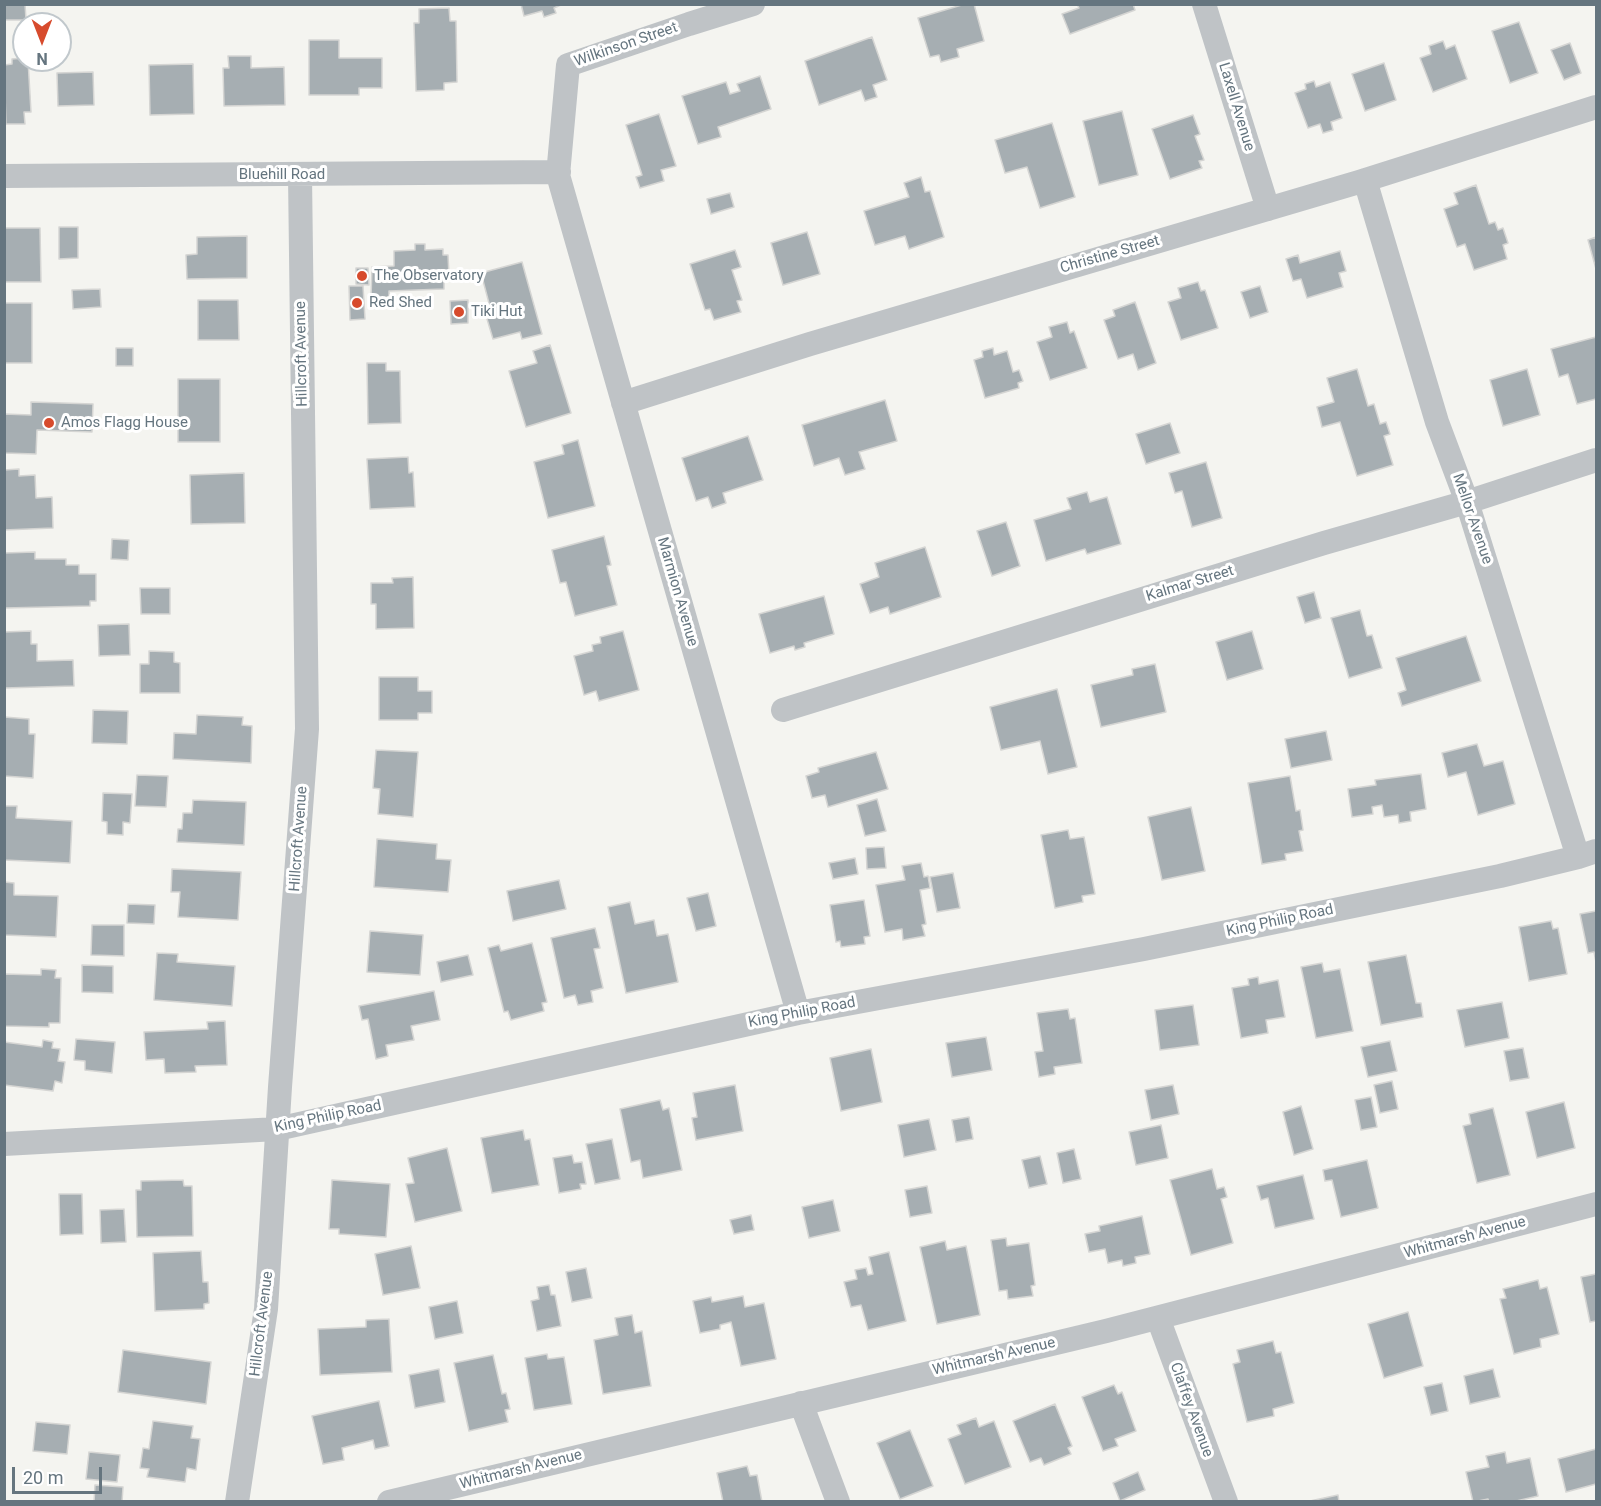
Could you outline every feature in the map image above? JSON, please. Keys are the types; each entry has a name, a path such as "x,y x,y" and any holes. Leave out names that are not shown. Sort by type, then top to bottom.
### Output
{"street":[{"name":"Wilkinson Street","path":"559,171 568,65 753,4"},
{"name":"Laxell Avenue","path":"1204,4 1268,209"},
{"name":"Christine Street","path":"623,403 810,344 1365,180 1596,107"},
{"name":"Bluehill Road","path":"4,176 559,171"},
{"name":"Marmion Avenue","path":"559,171 798,1013"},
{"name":"Hillcroft Avenue","path":"237,1502 266,1309 307,729 300,174"},
{"name":"Mellor Avenue","path":"1365,180 1437,422 1467,502 1587,854"},
{"name":"Kalmar Street","path":"783,710 1324,543 1467,502 1596,460"},
{"name":"King Philip Road","path":"4,1144 277,1129 798,1013 1144,949 1468,883 1587,854"},
{"name":"Whitmarsh Avenue","path":"389,1502 1158,1318 1596,1204"},
{"name":"Claffey Avenue","path":"1158,1318 1226,1502"},
{"path":"801,1403 838,1502"}],"building":[{"path":"4,4 25,4 26,12 12,12 12,20 4,20"},
{"path":"521,4 563,4 554,8 556,13 544,17 542,11 524,16"},
{"path":"965,4 974,4 984,41 957,49 959,57 941,62 939,55 930,57 918,18"},
{"path":"1077,4 1133,4 1135,10 1070,34 1062,14 1079,8"},
{"path":"449,8 450,21 456,21 457,82 444,83 444,90 416,91 414,23 419,23 419,9"},
{"path":"1519,22 1538,73 1510,83 1492,31"},
{"path":"872,37 887,80 873,85 877,97 865,101 861,90 819,105 805,61"},
{"path":"309,40 339,40 339,58 382,58 382,88 359,88 359,95 309,95"},
{"path":"1443,41 1446,49 1455,45 1467,79 1433,92 1420,58 1431,54 1429,46"},
{"path":"1570,43 1581,73 1564,80 1551,50"},
{"path":"228,56 251,56 251,68 284,67 285,105 224,106 223,68 229,68"},
{"path":"1384,63 1396,100 1365,111 1352,74"},
{"path":"12,64 12,72 29,72 31,112 24,112 25,124 6,124 4,65"},
{"path":"193,64 194,114 150,115 149,65"},
{"path":"93,72 94,105 58,106 57,73"},
{"path":"760,76 771,109 718,127 721,137 698,144 682,96 726,82 730,94 740,91 737,84"},
{"path":"1314,81 1316,87 1330,82 1342,118 1331,122 1333,130 1323,133 1320,124 1308,128 1295,93 1306,89 1305,84"},
{"path":"1122,111 1138,175 1099,185 1083,121"},
{"path":"659,114 676,166 661,170 664,181 640,188 636,177 642,175 626,125"},
{"path":"1193,115 1200,134 1195,136 1204,160 1199,161 1202,168 1170,179 1152,129"},
{"path":"1052,123 1075,197 1040,208 1027,167 1005,173 995,140"},
{"path":"921,177 925,192 930,191 944,237 909,249 905,236 875,245 864,211 909,197 904,183"},
{"path":"1476,185 1489,224 1495,222 1498,230 1503,228 1508,243 1503,245 1507,259 1474,270 1465,244 1457,247 1444,209 1458,204 1454,193"},
{"path":"730,193 734,207 711,214 707,199"},
{"path":"59,227 78,227 78,258 59,259"},
{"path":"4,228 40,228 41,282 4,282"},
{"path":"807,232 820,274 783,285 771,243"},
{"path":"247,236 247,278 187,279 186,255 197,254 197,237"},
{"path":"1596,237 1596,269 1588,240"},
{"path":"415,244 425,244 425,250 443,249 443,255 448,255 449,276 444,276 444,289 389,291 389,297 371,298 372,267 394,266 394,251 415,250"},
{"path":"735,250 741,267 732,270 742,300 737,301 741,312 714,320 710,309 705,310 690,264"},
{"path":"1340,251 1346,271 1339,273 1343,287 1307,298 1301,279 1293,281 1286,259 1298,255 1300,263"},
{"path":"522,262 542,334 522,339 520,332 493,339 484,309 490,307 481,273"},
{"name":"The Observatory","path":"356,268 368,268 369,285 356,284"},
{"path":"1198,282 1201,291 1205,290 1218,328 1181,340 1168,302 1181,298 1178,288"},
{"name":"Red Shed","path":"349,286 363,286 365,319 350,320"},
{"path":"1260,286 1268,312 1250,318 1241,292"},
{"path":"100,289 101,307 73,309 72,290"},
{"path":"198,300 238,300 239,340 198,340"},
{"name":"Tiki Hut","path":"468,300 468,323 451,324 450,301"},
{"path":"1135,302 1156,363 1138,370 1133,354 1118,359 1104,320 1115,316 1113,310"},
{"path":"4,303 32,303 32,363 4,363"},
{"path":"1067,322 1070,333 1074,331 1087,368 1050,380 1037,342 1052,337 1049,327"},
{"path":"1596,337 1596,399 1577,404 1568,374 1559,377 1551,349"},
{"path":"550,345 571,413 526,427 509,371 537,363 533,351"},
{"path":"116,348 133,348 133,366 116,366"},
{"path":"993,348 994,355 1007,351 1013,372 1019,370 1023,381 1018,383 1019,388 985,398 974,360 983,357 982,351"},
{"path":"367,363 386,363 386,371 400,371 401,423 368,424"},
{"path":"1357,369 1368,406 1374,404 1380,424 1386,422 1390,434 1384,436 1393,465 1357,476 1340,422 1322,427 1317,407 1334,402 1327,378"},
{"path":"1527,369 1540,415 1503,426 1490,380"},
{"path":"178,379 220,379 220,442 178,442"},
{"path":"885,400 897,441 859,452 865,469 845,475 839,458 814,466 802,425"},
{"name":"Amos Flagg House","path":"31,402 93,404 92,432 37,430 36,454 4,453 4,414 31,415"},
{"path":"1170,423 1180,453 1146,464 1136,434"},
{"path":"748,436 763,480 723,493 726,503 712,508 708,497 696,501 682,458"},
{"path":"578,440 595,506 548,518 534,462 564,454 562,445"},
{"path":"408,457 409,473 413,472 415,507 370,509 367,459"},
{"path":"1206,462 1222,518 1192,527 1182,491 1175,493 1169,473"},
{"path":"19,469 19,476 35,475 36,498 52,497 53,528 4,530 4,470"},
{"path":"244,473 245,523 191,524 190,475"},
{"path":"1087,492 1090,502 1107,497 1121,544 1087,554 1085,549 1046,561 1034,520 1071,509 1067,498"},
{"path":"1006,522 1020,566 992,576 977,531"},
{"path":"604,536 611,565 607,566 617,605 575,616 566,582 560,583 552,550"},
{"path":"112,539 129,540 128,560 111,559"},
{"path":"925,547 941,597 890,614 888,607 870,613 860,584 879,577 875,563"},
{"path":"35,552 35,559 66,559 66,565 79,565 79,574 96,574 96,601 90,601 90,606 4,608 4,553"},
{"path":"413,577 414,628 376,629 376,604 371,604 371,583 393,583 392,578"},
{"path":"140,588 170,588 170,614 141,614"},
{"path":"1314,592 1321,618 1305,623 1297,597"},
{"path":"824,596 834,634 804,643 805,647 795,650 794,646 770,653 759,614"},
{"path":"1360,610 1367,636 1372,635 1382,668 1349,678 1331,618"},
{"path":"129,624 130,655 99,656 98,625"},
{"path":"31,631 31,644 37,644 37,661 73,660 74,686 4,688 4,632"},
{"path":"623,631 639,690 599,701 596,691 584,695 574,656 593,651 592,645 601,643 600,637"},
{"path":"1252,631 1263,669 1227,680 1216,642"},
{"path":"1466,636 1481,681 1402,706 1398,693 1406,690 1396,658"},
{"path":"149,651 174,652 174,662 180,663 180,693 140,693 140,664 149,664"},
{"path":"1155,664 1166,712 1101,727 1091,685 1133,675 1132,669"},
{"path":"379,677 418,677 418,691 432,691 432,713 418,713 418,720 379,720"},
{"path":"1057,689 1077,767 1048,774 1040,741 1001,750 990,707"},
{"path":"93,710 128,711 127,744 92,743"},
{"path":"197,715 243,717 242,725 252,726 251,763 173,759 174,733 196,734"},
{"path":"4,717 29,719 29,734 35,734 33,778 4,776"},
{"path":"1326,731 1332,760 1291,768 1285,739"},
{"path":"1477,744 1484,766 1503,761 1515,804 1478,815 1466,772 1448,777 1442,753"},
{"path":"376,750 418,752 413,817 378,814 380,789 373,788"},
{"path":"876,752 888,789 828,807 825,795 812,798 806,776 819,772 818,768"},
{"path":"1421,774 1426,809 1410,812 1411,821 1399,823 1398,815 1384,817 1382,805 1372,807 1373,814 1352,817 1348,789 1376,785 1375,780"},
{"path":"137,775 168,776 166,807 135,806"},
{"path":"1290,776 1296,811 1300,810 1303,830 1299,831 1303,851 1285,854 1286,860 1262,864 1248,783"},
{"path":"103,793 132,794 130,823 123,822 123,835 107,834 107,822 102,821"},
{"path":"877,799 886,831 865,836 857,805"},
{"path":"193,800 246,802 244,845 177,842 178,829 182,829 183,813 192,813"},
{"path":"4,806 17,806 16,818 72,821 70,863 4,860"},
{"path":"1191,807 1205,871 1162,880 1148,817"},
{"path":"1068,830 1070,839 1084,837 1095,894 1082,896 1083,902 1055,908 1041,835"},
{"path":"377,839 437,844 436,859 451,860 448,892 374,887"},
{"path":"884,847 886,868 867,869 866,848"},
{"path":"855,858 858,874 833,879 829,863"},
{"path":"921,863 924,877 928,876 930,888 920,890 926,924 922,925 925,936 903,940 902,929 885,932 876,885 905,880 902,866"},
{"path":"172,869 241,872 238,920 178,917 180,892 171,892"},
{"path":"953,873 960,908 937,912 930,877"},
{"path":"559,880 566,909 513,921 507,891"},
{"path":"4,882 14,883 14,895 58,896 56,937 4,935"},
{"path":"708,893 716,926 696,931 687,898"},
{"path":"864,900 870,936 864,937 865,944 841,947 840,941 836,942 830,905"},
{"path":"630,902 635,924 654,920 657,936 668,934 678,982 626,993 608,907"},
{"path":"128,904 155,905 154,924 127,923"},
{"path":"1596,911 1596,962 1594,952 1588,953 1580,914"},
{"path":"1551,921 1553,929 1558,928 1567,974 1529,981 1519,927"},
{"path":"92,925 124,925 124,956 91,955"},
{"path":"595,928 600,948 594,949 603,988 591,991 593,1002 578,1005 575,995 564,998 551,938"},
{"path":"370,931 423,935 420,975 367,972"},
{"path":"532,943 547,1002 542,1003 544,1011 511,1020 508,1011 504,1012 488,948 499,945 501,951"},
{"path":"157,953 178,954 177,962 235,966 232,1006 154,1000"},
{"path":"468,955 473,975 441,982 437,962"},
{"path":"1406,955 1416,1003 1421,1003 1423,1017 1381,1025 1368,962"},
{"path":"1322,963 1324,972 1340,969 1353,1031 1316,1038 1301,967"},
{"path":"82,965 113,966 113,993 82,992"},
{"path":"41,969 56,970 55,978 61,978 60,1023 49,1023 49,1027 5,1026 4,974 41,975"},
{"path":"1258,977 1259,984 1278,980 1285,1017 1266,1020 1268,1033 1241,1038 1232,988 1249,985 1248,979"},
{"path":"434,991 440,1020 411,1026 414,1040 386,1045 388,1056 376,1059 368,1019 362,1020 359,1006"},
{"path":"1502,1002 1509,1038 1465,1047 1457,1010"},
{"path":"1193,1005 1199,1045 1160,1050 1155,1010"},
{"path":"1068,1009 1070,1019 1075,1018 1082,1063 1054,1067 1055,1074 1039,1077 1035,1052 1043,1051 1037,1013"},
{"path":"225,1021 227,1065 195,1066 196,1072 165,1073 164,1059 146,1060 144,1032 208,1029 207,1022"},
{"path":"986,1037 992,1070 952,1077 946,1043"},
{"path":"76,1039 115,1042 112,1073 85,1070 85,1061 74,1060"},
{"path":"43,1040 53,1042 52,1048 60,1049 58,1061 65,1062 62,1083 55,1081 53,1091 4,1085 4,1042 42,1047"},
{"path":"1390,1041 1397,1071 1368,1077 1361,1047"},
{"path":"1523,1048 1529,1078 1510,1081 1504,1051"},
{"path":"871,1049 882,1102 841,1111 830,1058"},
{"path":"1392,1081 1398,1109 1380,1113 1374,1085"},
{"path":"735,1085 743,1131 696,1140 692,1118 697,1117 693,1093"},
{"path":"1173,1085 1179,1114 1151,1120 1145,1090"},
{"path":"1371,1097 1377,1127 1361,1130 1355,1100"},
{"path":"660,1100 663,1110 669,1108 682,1170 643,1178 640,1160 631,1162 620,1109"},
{"path":"1564,1102 1575,1148 1537,1158 1526,1112"},
{"path":"1301,1106 1313,1149 1294,1155 1283,1112"},
{"path":"1493,1108 1510,1175 1477,1183 1463,1126 1471,1124 1469,1114"},
{"path":"969,1117 973,1139 956,1142 952,1120"},
{"path":"929,1119 936,1150 904,1157 898,1125"},
{"path":"1161,1125 1168,1158 1136,1165 1129,1132"},
{"path":"523,1130 525,1140 530,1139 539,1185 492,1193 481,1138"},
{"path":"612,1139 620,1179 595,1184 586,1144"},
{"path":"447,1148 462,1211 415,1222 406,1184 414,1183 408,1158"},
{"path":"1074,1149 1081,1179 1063,1183 1057,1153"},
{"path":"572,1155 574,1163 582,1162 586,1184 580,1184 581,1189 559,1193 553,1158"},
{"path":"1040,1156 1047,1184 1029,1188 1022,1160"},
{"path":"1367,1160 1378,1208 1341,1217 1332,1180 1325,1181 1323,1170"},
{"path":"1212,1169 1217,1189 1224,1187 1227,1197 1221,1199 1233,1243 1191,1255 1170,1180"},
{"path":"1303,1175 1314,1219 1275,1228 1268,1198 1261,1200 1257,1186"},
{"path":"183,1180 184,1186 192,1186 193,1236 137,1237 136,1190 141,1190 141,1181"},
{"path":"332,1180 390,1184 386,1237 339,1234 339,1229 329,1229"},
{"path":"927,1186 932,1213 910,1217 905,1190"},
{"path":"59,1194 82,1194 83,1234 60,1235"},
{"path":"833,1200 840,1231 809,1238 802,1207"},
{"path":"124,1209 126,1242 101,1243 100,1210"},
{"path":"751,1215 754,1230 734,1234 730,1220"},
{"path":"1142,1216 1150,1254 1135,1257 1136,1263 1123,1266 1122,1260 1108,1263 1105,1249 1089,1252 1085,1234 1100,1231 1099,1226"},
{"path":"1006,1238 1007,1246 1029,1243 1035,1285 1031,1286 1033,1296 1008,1299 1007,1290 999,1291 991,1240"},
{"path":"945,1241 947,1250 966,1246 980,1315 937,1324 920,1247"},
{"path":"411,1246 420,1288 383,1295 375,1254"},
{"path":"201,1251 203,1282 208,1282 209,1303 204,1304 204,1309 155,1311 153,1253"},
{"path":"889,1252 906,1321 868,1330 861,1305 851,1307 844,1282 857,1279 855,1270 866,1268 868,1275 873,1274 869,1257"},
{"path":"586,1268 592,1298 572,1302 566,1272"},
{"path":"1596,1274 1596,1321 1590,1322 1581,1277"},
{"path":"1538,1280 1540,1289 1547,1287 1559,1334 1540,1339 1541,1347 1514,1354 1500,1299 1506,1298 1503,1289"},
{"path":"549,1285 551,1295 555,1295 561,1326 537,1331 531,1301 539,1299 537,1287"},
{"path":"743,1296 745,1307 764,1303 776,1359 741,1366 731,1322 720,1325 720,1329 700,1333 693,1301 711,1297 712,1302"},
{"path":"457,1301 463,1333 435,1339 429,1307"},
{"path":"1408,1312 1423,1366 1384,1378 1368,1324"},
{"path":"632,1315 635,1333 642,1331 651,1386 603,1394 594,1340 618,1335 615,1318"},
{"path":"389,1319 392,1372 320,1375 318,1329 366,1327 366,1320"},
{"path":"1273,1341 1276,1353 1281,1352 1294,1403 1273,1409 1274,1416 1247,1422 1233,1364 1240,1362 1237,1350"},
{"path":"123,1350 211,1362 206,1404 118,1392"},
{"path":"547,1354 548,1359 564,1357 572,1404 534,1410 525,1358"},
{"path":"493,1355 502,1394 506,1393 510,1409 505,1410 508,1422 469,1431 454,1363"},
{"path":"439,1369 445,1402 415,1408 409,1375"},
{"path":"1493,1369 1500,1397 1470,1404 1464,1376"},
{"path":"1442,1383 1448,1411 1431,1415 1424,1387"},
{"path":"1114,1385 1118,1394 1122,1392 1136,1431 1115,1439 1118,1446 1103,1451 1082,1397"},
{"path":"379,1401 389,1446 375,1449 373,1440 342,1448 344,1460 323,1464 312,1416"},
{"path":"1055,1404 1072,1446 1068,1448 1071,1454 1044,1465 1041,1458 1030,1462 1013,1421"},
{"path":"976,1418 979,1427 994,1421 1011,1467 965,1484 948,1439 961,1434 957,1425"},
{"path":"153,1421 193,1426 191,1438 200,1439 196,1470 187,1468 185,1482 147,1477 149,1469 140,1468 143,1448 149,1449"},
{"path":"36,1422 70,1425 67,1454 33,1451"},
{"path":"910,1430 933,1486 900,1499 877,1443"},
{"path":"1596,1449 1596,1484 1566,1492 1558,1459"},
{"path":"89,1452 120,1455 117,1482 86,1479"},
{"path":"1505,1452 1507,1463 1530,1458 1538,1496 1512,1502 1489,1502 1488,1499 1473,1502 1466,1472 1489,1467 1486,1456"},
{"path":"747,1466 750,1476 757,1475 762,1502 723,1502 717,1473"},
{"path":"1138,1472 1145,1490 1120,1501 1113,1483"},
{"path":"95,1485 123,1487 122,1502 94,1502"},
{"path":"1338,1495 1339,1502 1310,1502 1310,1501"}],"place":[{"name":"The Observatory","path":"362,276"},
{"name":"Red Shed","path":"357,303"},
{"name":"Tiki Hut","path":"459,312"},
{"name":"Amos Flagg House","path":"49,423"}]}
